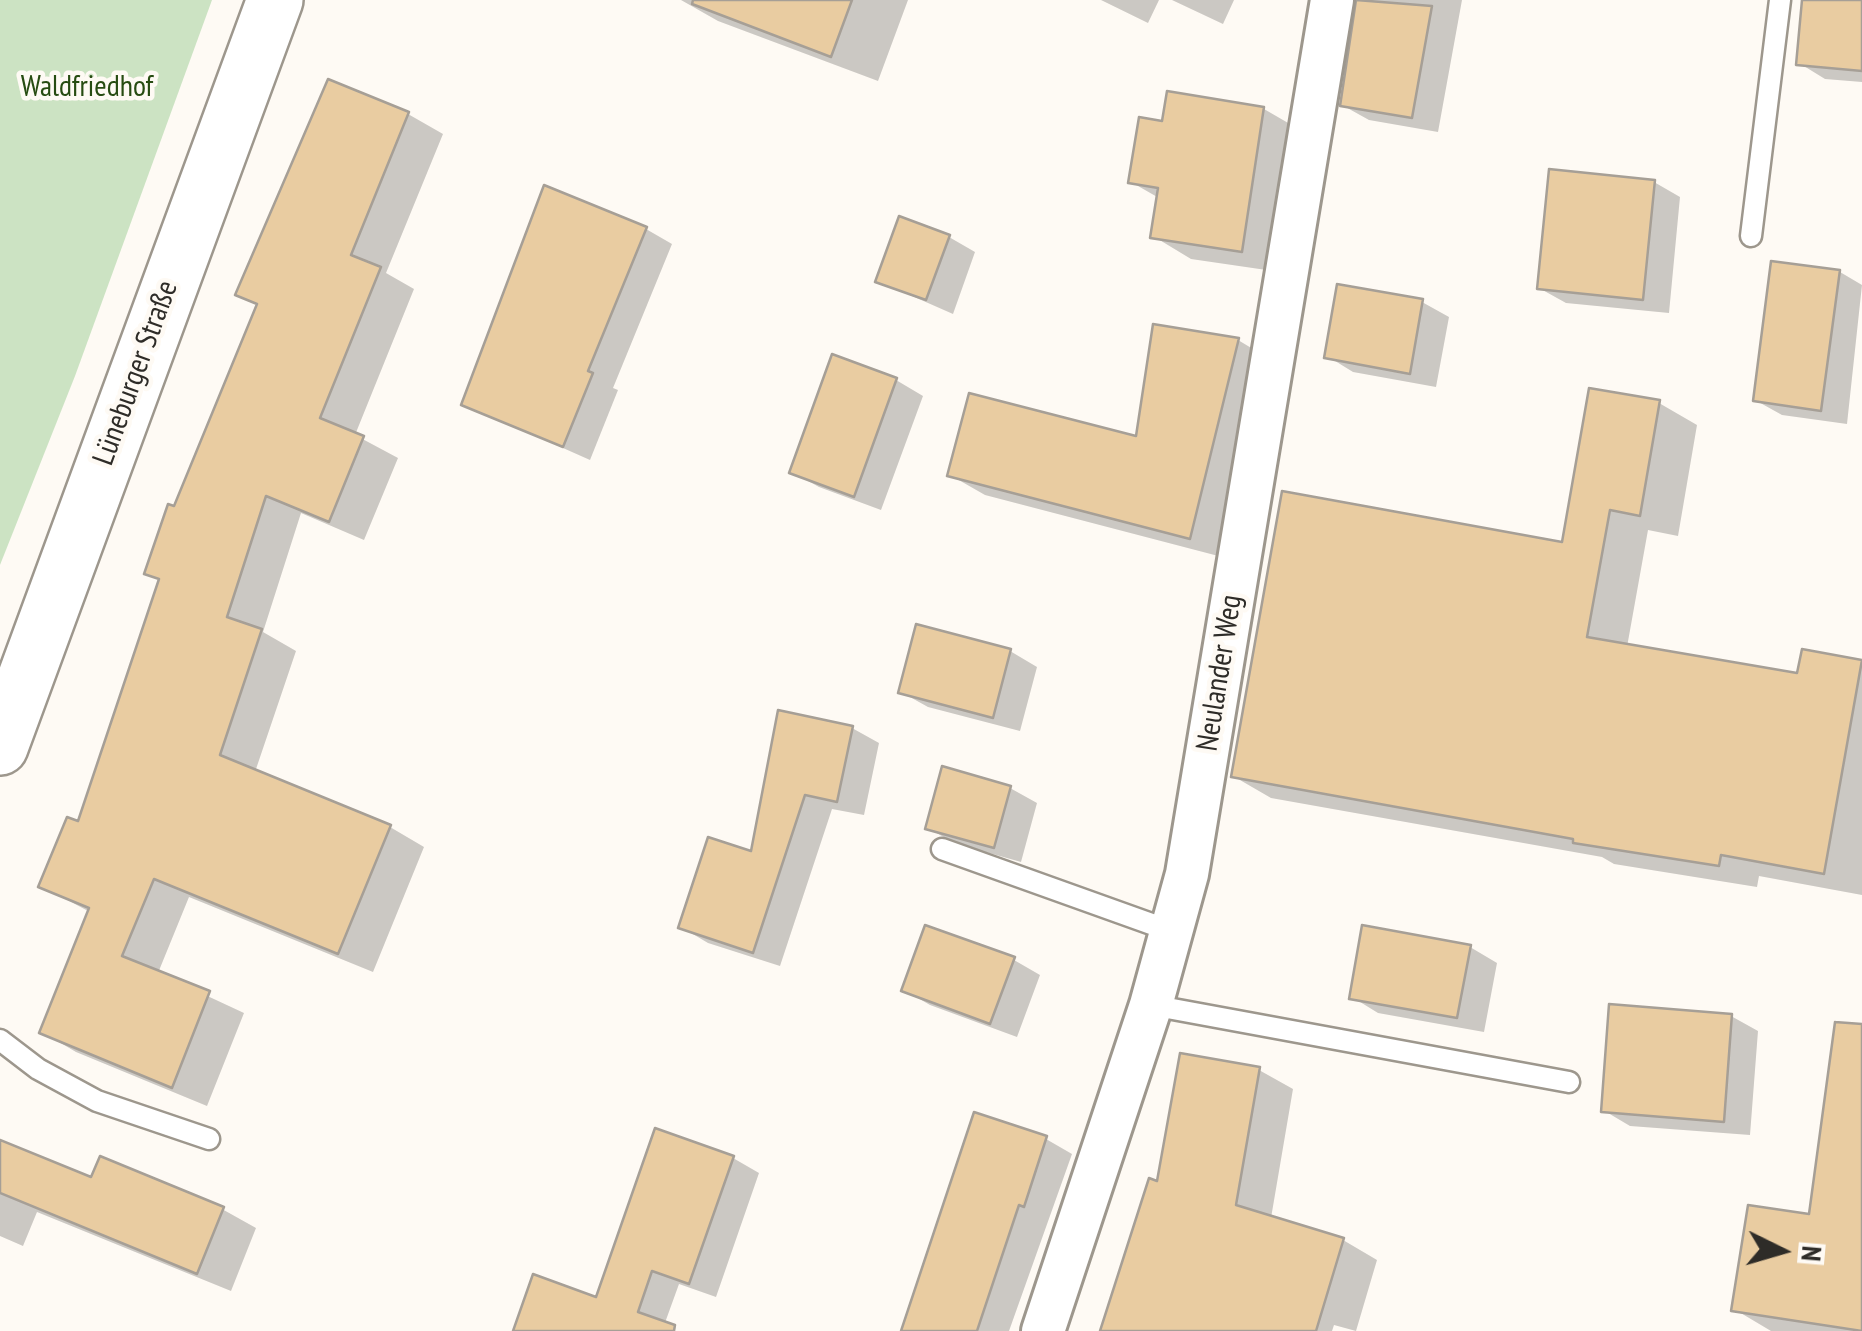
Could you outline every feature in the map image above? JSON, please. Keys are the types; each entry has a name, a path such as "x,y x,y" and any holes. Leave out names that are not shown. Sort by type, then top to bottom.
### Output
{"main road":[{"name":"Lüneburger Straße","path":"0,747 275,0"}],"street":[{"name":"Neulander Weg","path":"1043,1331 1151,1006 1187,874 1332,0"}],"lane":[{"path":"1752,236 1780,0"},
{"path":"942,849 1171,932"},
{"path":"1151,1006 1569,1082"},
{"path":"0,1040 38,1068 97,1100 209,1140"}],"green space":[{"name":"Waldfriedhof","path":"0,0 212,0 75,376 0,565"}],"building":[{"path":"693,0 852,0 831,57 692,4"},
{"path":"1356,0 1432,6 1412,118 1340,106"},
{"path":"1802,0 1862,0 1862,71 1796,65"},
{"path":"328,79 409,112 351,255 381,267 320,418 364,436 329,522 266,496 227,617 262,629 220,755 391,825 338,954 154,879 122,956 210,991 172,1088 39,1033 89,908 38,887 67,817 78,821 159,579 144,574 168,504 174,506 257,304 235,295"},
{"path":"1167,91 1264,107 1242,252 1150,238 1158,188 1128,183 1139,117 1162,121"},
{"path":"1549,169 1655,180 1643,300 1537,289"},
{"path":"544,185 647,227 588,371 593,373 563,447 461,405"},
{"path":"899,216 950,235 926,300 875,282"},
{"path":"1771,261 1840,270 1821,411 1753,401"},
{"path":"1337,284 1423,299 1410,374 1324,358"},
{"path":"1153,324 1239,338 1190,539 947,476 969,393 1136,436"},
{"path":"832,354 897,378 854,497 789,473"},
{"path":"1589,388 1660,400 1640,516 1610,510 1587,637 1797,673 1802,649 1862,660 1824,874 1721,855 1719,866 1573,843 1573,839 1231,777 1282,491 1562,542"},
{"path":"916,624 1011,649 993,718 898,693"},
{"path":"778,710 853,726 837,802 805,795 753,953 678,928 708,837 751,851"},
{"path":"942,766 1011,786 994,848 925,829"},
{"path":"925,925 1015,957 990,1024 901,991"},
{"path":"1362,925 1471,945 1457,1018 1349,999"},
{"path":"1609,1004 1732,1014 1724,1122 1601,1112"},
{"path":"1835,1022 1862,1024 1862,1331 1731,1311 1748,1205 1809,1214"},
{"path":"1180,1053 1260,1067 1236,1205 1344,1238 1316,1331 1100,1331 1149,1178 1157,1181"},
{"path":"974,1112 1047,1136 1024,1207 1019,1205 977,1331 901,1331"},
{"path":"655,1128 734,1156 689,1284 652,1271 638,1312 675,1325 674,1331 513,1331 533,1274 596,1297"},
{"path":"0,1140 91,1177 100,1156 224,1207 197,1274 0,1193"}]}
